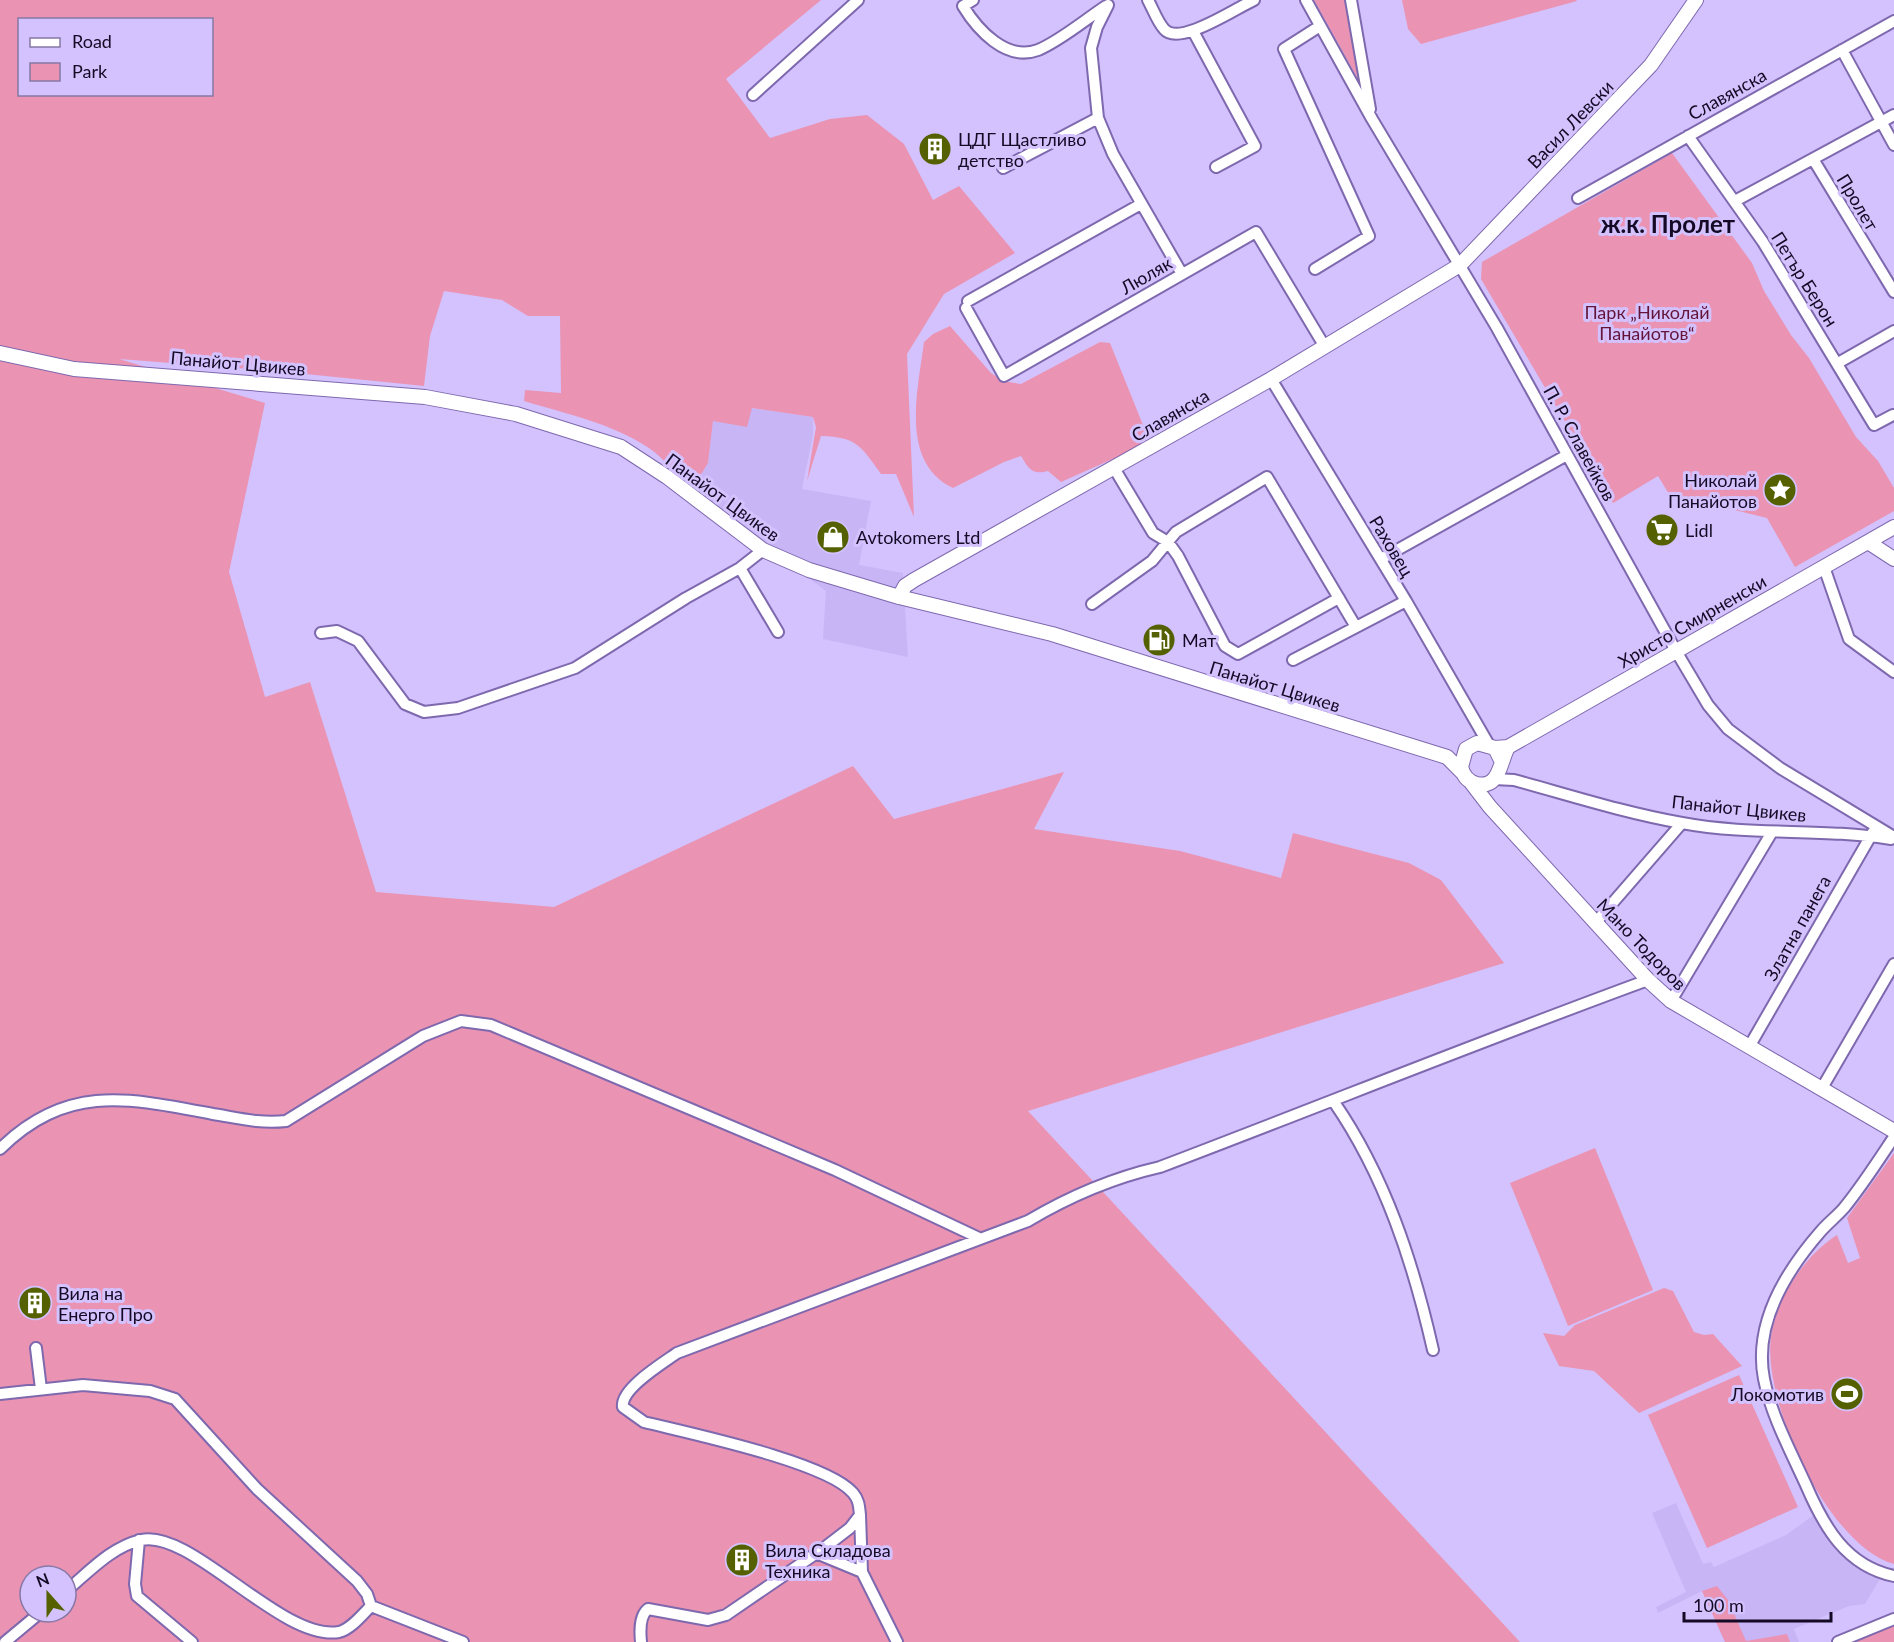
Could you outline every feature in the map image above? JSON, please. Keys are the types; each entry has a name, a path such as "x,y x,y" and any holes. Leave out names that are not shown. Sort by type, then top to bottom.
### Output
{"street":[{"path":"753,95 858,0"},
{"path":"973,0 963,6 987,38 1021,51 1037,50 1110,2"},
{"path":"1148,0 1165,31 1175,36 1194,31 1254,0"},
{"name":"П. Р. Славейков","path":"1306,0 1372,119 1460,265 1708,705 1728,729 1873,832"},
{"path":"1351,0 1372,119"},
{"name":"Васил Левски","path":"1460,265 1651,65 1696,0"},
{"path":"1110,2 1097,27 1091,48 1098,118 1113,154 1182,274"},
{"name":"Славянска","path":"1578,198 1894,21"},
{"path":"1315,269 1369,236 1284,49 1320,26"},
{"path":"1194,31 1255,146 1216,167"},
{"path":"1842,50 1894,145"},
{"path":"1735,201 1894,115"},
{"path":"1003,168 1098,118"},
{"name":"Петър Берон","path":"1688,136 1735,201 1838,363 1874,425 1893,415"},
{"name":"Пролет","path":"1813,159 1894,292"},
{"name":"Люляк","path":"1141,204 967,305 1004,376 1256,232 1325,347"},
{"name":"Славянска","path":"899,597 905,586 914,580 1271,379 1460,265"},
{"path":"1838,363 1894,330"},
{"name":"Панайот Цвикев","path":"0,353 74,369 425,397 516,414 621,447 667,477 763,550 809,570 899,597 1052,634 1447,757 1466,777"},
{"name":"Раховец","path":"1271,379 1406,601 1486,744"},
{"path":"1381,559 1567,455"},
{"path":"1114,468 1153,533 1168,542 1225,646 1238,654 1339,598"},
{"path":"1092,604 1152,561 1176,532 1267,477 1356,627"},
{"name":"Христо Смирненски","path":"1486,744 1676,651 1894,527"},
{"path":"1868,542 1894,560"},
{"path":"321,633 337,631 358,641 405,704 424,712 458,708 575,668 686,598 740,568 763,550"},
{"path":"1824,567 1849,639 1894,672"},
{"path":"740,568 778,632"},
{"path":"1293,660 1406,601"},
{"path":"1447,757 1486,744"},
{"path":"1486,744 1514,780"},
{"path":"1486,744 1461,761 1466,777 1490,782"},
{"path":"1486,801 1490,782 1502,763"},
{"name":"Мано Тодоров","path":"1466,777 1648,980 1671,1001 1894,1131"},
{"name":"Панайот Цвикев","path":"1490,782 1514,780 1682,824 1772,832 1873,832 1894,838"},
{"path":"1596,922 1682,824"},
{"path":"1671,1001 1772,832"},
{"name":"Златна панега","path":"1749,1047 1873,832"},
{"path":"1821,1088 1894,964"},
{"path":"897,1642 862,1572 859,1502 853,1493 836,1480 730,1444 644,1422 623,1407 625,1396 649,1373 677,1353 1028,1221 1066,1198 1160,1167 1334,1102 1461,1050 1648,980"},
{"path":"0,1149 16,1133 52,1112 80,1102 106,1099 153,1103 264,1123 285,1121 423,1036 461,1021 491,1025 614,1075 835,1170 980,1238"},
{"path":"1334,1102 1353,1131 1397,1226 1418,1286 1433,1350"},
{"path":"1894,1137 1844,1209 1796,1262 1778,1293 1765,1330 1763,1366 1767,1394 1821,1518 1845,1552 1883,1574 1894,1576"},
{"path":"36,1348 41,1389"},
{"path":"0,1394 82,1385 150,1391 175,1399 257,1489 357,1581 368,1594 371,1606"},
{"path":"641,1642 641,1623 644,1612 648,1610 697,1619 717,1618 740,1607 762,1588 816,1553 850,1528 860,1515"},
{"path":"78,1581 121,1546 139,1540 170,1542 257,1601 310,1631 340,1632 371,1606"},
{"path":"139,1540 135,1584 137,1596 192,1642"},
{"path":"816,1553 862,1572"},
{"path":"371,1606 463,1642"},
{"path":"1838,1642 1894,1619"},
{"path":"5,1642 27,1624"}],"shaded area":[{"path":"751,408 813,417 813,435 802,489 871,501 859,565 903,573 908,657 823,639 826,591 691,491 708,463 713,420"},
{"path":"1676,1503 1703,1564 1711,1562 1714,1567 1786,1535 1818,1512 1845,1552 1883,1574 1865,1604 1849,1606 1794,1629 1799,1642 1725,1642 1702,1591 1658,1613 1656,1607 1686,1592 1652,1513"}],"green space":[{"path":"0,0 821,0 726,79 770,138 830,119 867,115 904,144 933,200 959,186 1015,253 944,294 907,354 914,517 896,474 881,474 863,450 843,438 821,436 807,481 816,427 813,417 752,408 747,427 713,421 708,463 691,491 660,457 634,439 588,420 524,401 525,390 561,393 560,316 528,316 502,300 444,291 430,336 424,386 276,371 119,359 265,403 229,572 265,697 310,682 376,892 554,907 853,766 894,819 1064,772 1034,829 1180,851 1281,878 1293,833 1409,863 1441,880 1504,963 1028,1111 1520,1642 0,1642"},
{"path":"1314,0 1346,0 1361,76 1358,79"},
{"path":"1402,0 1577,1 1421,44 1408,29"},
{"name":"Парк „Николай Панайотов“","path":"1672,153 1752,263 1764,291 1791,335 1809,358 1856,437 1878,461 1894,488 1894,511 1795,567 1767,518 1669,494 1658,476 1613,503 1481,279 1482,262"},
{"path":"950,326 991,373 1003,381 1021,384 1100,342 1110,343 1147,435 1142,446 1061,482 1048,471 1032,470 1021,456 1004,462 953,488 936,476 925,461 916,423 918,381 924,342 933,334"},
{"path":"1595,1148 1653,1290 1568,1326 1510,1183"},
{"name":"Локомотив","path":"1894,1153 1894,1564 1869,1552 1846,1530 1824,1501 1804,1468 1777,1397 1771,1364 1771,1337 1785,1294 1813,1254 1837,1235 1848,1263 1860,1258 1847,1218"},
{"path":"1664,1288 1673,1291 1694,1332 1704,1335 1713,1334 1742,1366 1639,1413 1594,1371 1559,1366 1543,1333 1564,1336 1575,1325"},
{"path":"1739,1375 1798,1507 1707,1548 1648,1415"},
{"path":"1717,1586 1728,1600 1746,1641 1787,1634 1790,1642 1725,1642 1702,1591"},
{"path":"1894,1619 1894,1642 1838,1642"}],"place":[{"name":"ЦДГ Щастливо детство","path":"935,149"},
{"name":"Николай Панайотов","path":"1780,490"},
{"name":"Lidl","path":"1662,530"},
{"name":"Avtokomers Ltd","path":"833,537"},
{"name":"Мат","path":"1159,640"},
{"name":"Вила на Енерго Про","path":"35,1303"},
{"name":"Локомотив","path":"1847,1394"},
{"name":"Вила Складова Техника","path":"742,1560"}],"district":[{"name":"ж.к. Пролет","path":"1668,223"}]}
